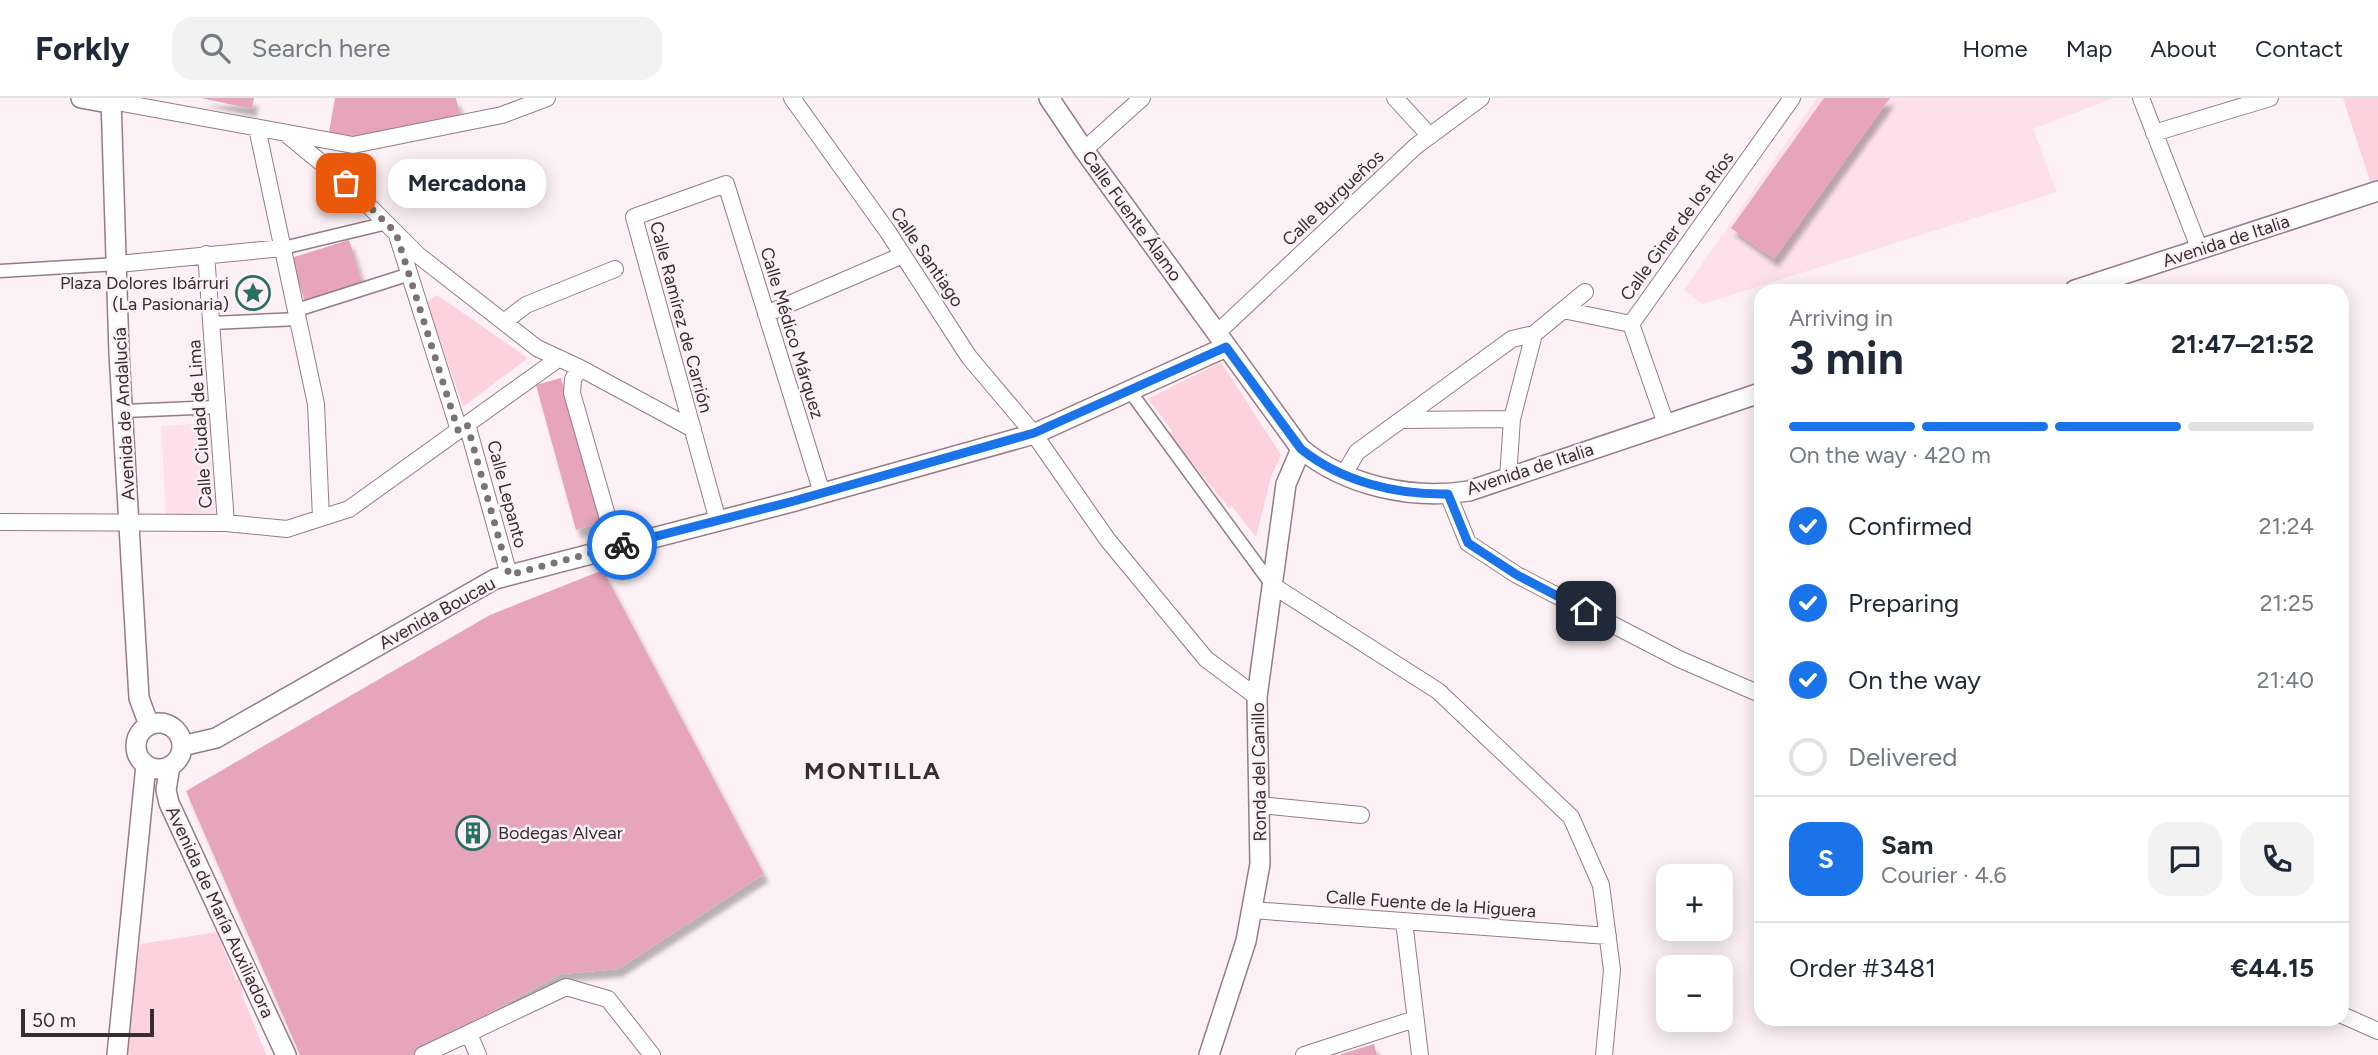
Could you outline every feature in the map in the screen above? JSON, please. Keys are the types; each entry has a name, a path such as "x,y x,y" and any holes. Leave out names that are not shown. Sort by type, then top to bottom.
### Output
{"street":[{"path":"81,98 108,103 111,100 353,145 502,115 547,98"},
{"name":"Calle Santiago","path":"792,98 903,255 969,357 1034,433 1107,539 1206,659 1257,697"},
{"name":"Calle Fuente Álamo","path":"1049,98 1222,340"},
{"path":"1084,150 1142,98"},
{"path":"1395,98 1430,136"},
{"name":"Calle Burgueños","path":"1222,340 1416,146 1481,98"},
{"name":"Calle Giner de los Ríos","path":"1666,424 1631,324 1793,98"},
{"path":"2141,98 2200,250"},
{"path":"2154,132 2270,98"},
{"name":"Avenida de Andalucía","path":"111,100 119,354 139,698 149,725"},
{"path":"257,128 316,404 321,518"},
{"path":"285,133 346,183 418,255 537,348 580,368 692,429"},
{"name":"Calle Médico Márquez","path":"726,184 822,493"},
{"name":"Calle Ramírez de Carrión","path":"718,521 634,217 726,184"},
{"name":"Avenida de Italia","path":"2094,284 2378,191"},
{"path":"0,271 118,264 284,248 391,228"},
{"name":"Calle Lepanto","path":"391,228 410,274 463,427 509,575"},
{"path":"206,254 212,323 298,315 410,274"},
{"path":"766,314 903,255"},
{"path":"504,322 526,306 615,269"},
{"path":"1344,474 1357,452 1512,339 1534,334 1585,292"},
{"path":"1563,310 1631,324"},
{"name":"Calle Ciudad de Lima","path":"212,323 226,523"},
{"path":"1508,478 1512,419 1534,334"},
{"name":"Avenida de Italia","path":"1222,340 1301,449 1315,460 1384,488 1422,495 1469,491 1754,395"},
{"name":"Avenida Boucau","path":"182,747 216,738 495,579 822,493 1034,433 1129,390 1222,340"},
{"path":"0,522 226,523 287,529 349,509 558,359"},
{"path":"580,368 573,379 572,393 616,547"},
{"path":"1129,390 1272,585 1438,691 1571,817 1601,884 1608,936 1612,970 1601,1054"},
{"path":"124,411 218,407"},
{"path":"1401,420 1512,419"},
{"name":"Ronda del Canillo","path":"1209,1055 1245,941 1260,864 1257,697 1286,484 1301,449"},
{"path":"1448,494 1468,543 1517,575 1679,659 1754,691"},
{"path":"158,722 175,729 181,737 182,747 178,758 170,766 154,769 139,759 136,739 141,731 158,722"},
{"path":"117,1055 146,765"},
{"name":"Avenida de María Auxiliadora","path":"170,766 166,790 169,803 286,1055"},
{"path":"1259,805 1361,815"},
{"name":"Calle Fuente de la Higuera","path":"1251,910 1608,936"},
{"path":"1404,921 1420,1055"},
{"path":"424,1055 566,987 608,999 652,1055"},
{"path":"2349,1018 2378,1031"},
{"path":"1304,1055 1415,1019"},
{"path":"469,1034 478,1055"}],"shaded area":[{"path":"1817,98 2113,98 2033,129 2057,192 1766,284 1754,284 1754,288 1703,304 1684,290"},
{"path":"2343,98 2378,98 2378,192 2374,193"},
{"path":"437,295 528,358 463,407 427,302"},
{"path":"1221,362 1281,455 1271,477 1256,537 1165,431 1173,432 1148,399"},
{"path":"209,423 215,513 166,515 161,426"},
{"path":"217,932 236,980 240,979 243,997 266,1055 125,1055 140,944"}],"building":[{"path":"201,98 254,98 252,109"},
{"path":"335,98 456,98 460,114 364,138 329,132"},
{"path":"1824,98 1890,98 1774,259 1731,228"},
{"path":"349,240 363,284 305,302 291,258"},
{"path":"561,378 600,523 576,530 536,385"},
{"name":"Bodegas Alvear","path":"603,570 764,874 618,969 561,974 411,1055 300,1055 186,791 490,615"},
{"path":"1374,1044 1377,1055 1341,1055 1341,1054"}],"way so far":[{"path":"346,183 396,233 458,430 467,424 509,575 622,545"}],"place":[{"name":"Mercadona","path":"346,183"},
{"name":"Plaza Dolores Ibárruri (La Pasionaria)","path":"253,293"},
{"name":"Bodegas Alvear","path":"473,833"}],"district":[{"name":"MONTILLA","path":"873,770"}],"route":[{"path":"622,545 794,501 1034,433 1226,347 1301,449 1315,460 1384,488 1422,495 1448,494 1468,543 1517,575 1586,611"}]}
